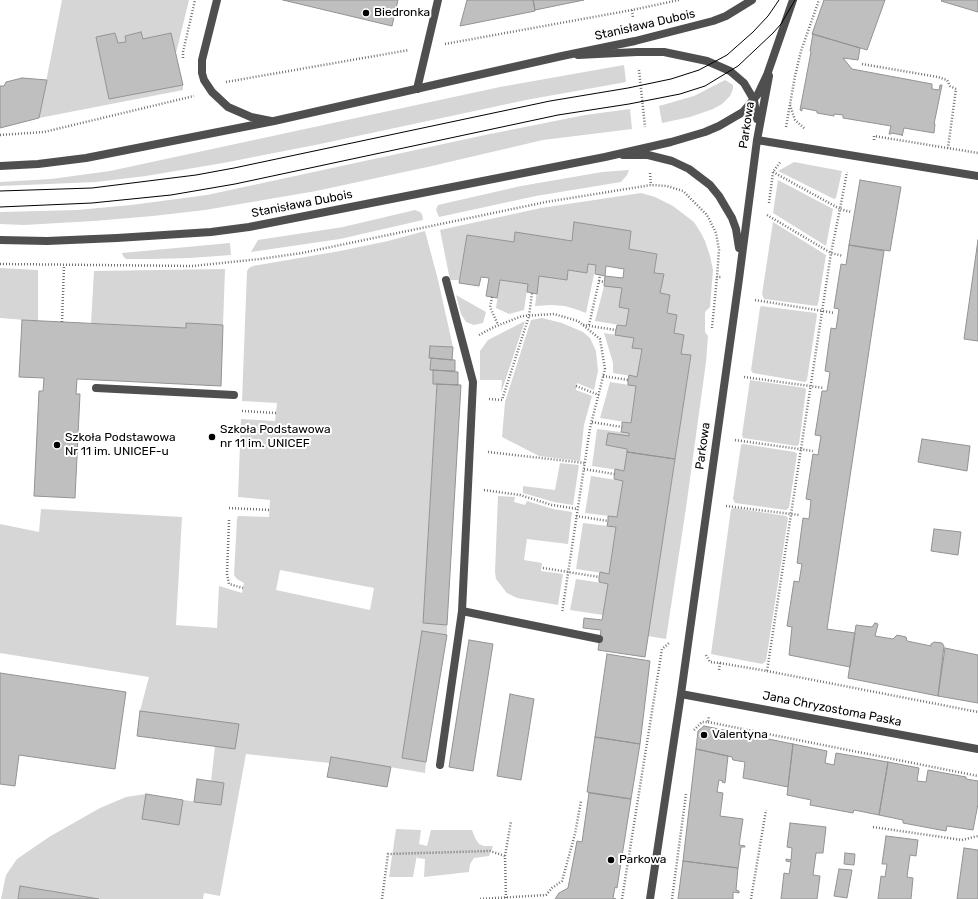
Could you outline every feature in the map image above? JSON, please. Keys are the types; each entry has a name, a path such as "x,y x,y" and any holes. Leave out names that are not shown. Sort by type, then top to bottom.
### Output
{"street":[{"path":"217,0 204,54 202,67 204,80 212,92 228,107 251,117 274,121"},
{"path":"418,89 438,0"},
{"name":"Stanisława Dubois","path":"0,166 38,164 86,158 274,121 635,41 713,21 726,16 752,0"},
{"name":"Parkowa","path":"650,899 681,694 764,94 773,60 793,0"},
{"name":"Stanisława Dubois","path":"562,56 664,52 717,65 735,74 744,83 754,100 757,114 757,140"},
{"name":"Stanisława Dubois","path":"0,240 48,241 117,238 211,232 249,227 605,157 671,142 705,132 743,112 754,100 763,84 773,60"},
{"path":"757,140 978,176"},
{"name":"Stanisława Dubois","path":"605,157 636,155 660,157 685,167 710,185 726,206 736,228 739,242 740,267"},
{"path":"440,765 462,611 473,382 446,280"},
{"path":"96,388 234,395"},
{"path":"462,611 600,639"},
{"name":"Jana Chryzostoma Paska","path":"681,694 978,749"}],"path":[{"path":"0,135 44,132 212,92 225,82 632,10 679,0"},
{"path":"632,10 632,18"},
{"path":"638,63 644,127"},
{"path":"862,64 938,77 947,80 950,86 956,89 948,148"},
{"path":"789,104 795,120 810,131"},
{"path":"873,143 874,136 978,153"},
{"path":"767,671 831,253 847,168"},
{"path":"649,170 651,185"},
{"path":"773,172 840,209 851,212"},
{"path":"0,264 64,266 193,266 260,259 309,251 546,202 651,185 667,186 683,191 707,215 716,234 719,250 712,330"},
{"path":"767,215 831,253 843,256"},
{"path":"62,322 64,266"},
{"path":"589,325 600,275"},
{"path":"599,281 604,282"},
{"path":"472,398 502,400 529,316 532,293"},
{"path":"492,297 490,307 498,325"},
{"path":"755,300 835,312"},
{"path":"463,345 498,325 522,316 554,314 578,321 600,339 605,369 592,422 558,631"},
{"path":"582,324 616,330"},
{"path":"603,376 628,380"},
{"path":"744,377 824,388"},
{"path":"576,386 599,395"},
{"path":"242,411 276,413"},
{"path":"592,422 622,427"},
{"path":"735,440 813,451"},
{"path":"470,450 585,463"},
{"path":"584,469 614,474"},
{"path":"468,489 520,495 552,505 578,509"},
{"path":"726,506 799,515"},
{"path":"229,508 270,510"},
{"path":"576,516 608,520"},
{"path":"229,520 227,574 229,584 243,588"},
{"path":"543,568 599,577"},
{"path":"622,899 662,649 671,641"},
{"path":"720,664 767,671 978,712"},
{"path":"708,722 710,713"},
{"path":"694,736 695,729 702,722 708,722 978,776"},
{"path":"672,899 686,790"},
{"path":"480,899 546,895 552,888 562,881 576,834 581,801"},
{"path":"751,899 766,810"},
{"path":"506,898 504,856 511,821"},
{"path":"873,827 962,840 978,836"},
{"path":"382,899 388,854 490,851 504,856"}],"shaded area":[{"path":"62,0 189,0 176,53 171,33 143,39 141,32 125,36 126,42 118,43 115,33 96,37 109,99 183,85 183,90 39,118"},
{"path":"624,65 626,82 526,100 223,163 146,176 96,182 0,186 0,182 51,179 110,171 500,87"},
{"path":"725,80 733,85 733,89 730,96 722,104 713,109 690,117 662,123 659,106 694,96"},
{"path":"630,109 632,129 543,140 316,191 205,210 153,216 24,225 0,224 0,212 77,210 131,205 207,195 485,135 585,115"},
{"path":"794,162 842,171 836,198 834,199 778,171"},
{"path":"629,170 621,182 536,196 439,217 436,210 438,205 521,186 602,172"},
{"path":"778,180 833,209 826,246 773,213"},
{"path":"641,193 655,197 673,206 694,222 705,241 713,270 710,307 705,312 705,332 708,336 706,362 666,639 648,636 691,356 681,354 683,335 674,333 677,315 667,313 670,295 660,293 664,274 654,273 657,254 629,249 631,231 575,222 572,241 515,233 514,242 467,235 459,280 450,280 440,230 541,208"},
{"path":"415,210 422,214 423,220 340,239 251,252 258,240 343,227"},
{"path":"773,222 826,255 817,306 764,299 762,294"},
{"name":"Szkoła Podstawowa nr 11 im. UNICEF","path":"425,231 453,347 430,346 430,370 433,370 433,384 437,384 423,623 447,625 447,635 422,631 402,758 426,762 425,773 331,757 330,763 246,754 220,896 204,893 203,899 99,899 21,886 18,899 1,899 6,875 17,859 49,837 100,808 126,797 146,794 143,819 179,825 183,800 220,805 224,783 211,781 215,746 140,711 149,677 0,653 0,524 39,532 41,509 182,517 176,625 217,628 219,586 242,593 244,583 237,579 234,575 238,516 269,517 270,500 238,497 241,419 275,421 277,403 242,401 247,271 253,266 388,241","holes":["280,570 374,588 370,610 276,590"]},
{"path":"230,243 231,255 190,258 126,259 122,253"},
{"path":"588,264 596,265 586,313 565,306 535,306 539,276 566,280 568,270 587,273"},
{"path":"0,268 38,270 38,321 0,318"},
{"path":"225,269 223,325 186,323 186,328 91,323 94,271"},
{"path":"500,280 528,284 524,310 509,314 496,308"},
{"path":"604,286 622,288 619,307 629,309 626,326 595,321"},
{"path":"456,295 486,312 483,323 474,325 466,322 461,314"},
{"path":"761,306 816,313 817,315 807,380 805,382 753,373 751,370"},
{"path":"542,318 562,323 583,332 590,338 596,351 598,371 594,390 577,383 576,390 592,396 584,425 580,461 539,456 502,437 505,402 531,320"},
{"path":"525,321 501,393 502,380 480,380 480,351 488,340"},
{"path":"604,333 634,338 632,348 642,349 637,377 613,373 613,363"},
{"path":"750,380 805,388 806,390 799,444 797,446 743,438 742,435"},
{"path":"610,382 636,386 631,423 600,418"},
{"path":"597,429 629,433 629,436 606,445 627,449 624,471 592,466"},
{"path":"743,444 795,452 797,454 789,508 786,510 735,503 733,499 741,445"},
{"path":"560,463 579,465 573,505 554,502 523,493 523,486 555,490"},
{"path":"591,476 623,481 617,517 585,513"},
{"path":"498,496 515,497 514,502 525,505 527,501 553,509 572,512 568,544 527,539 524,560 542,563 541,571 563,574 558,605 517,598 507,593 496,579"},
{"path":"734,508 786,516 788,518 766,661 762,664 711,654 731,509"},
{"path":"583,523 616,527 609,574 576,569"},
{"path":"576,579 608,584 603,615 570,610"},
{"path":"396,829 421,830 419,844 427,846 431,830 472,830 479,844 484,846 493,846 489,856 474,858 470,864 469,872 424,877 425,859 417,858 417,855 413,877 389,877"}],"building":[{"name":"Biedronka","path":"283,0 398,0 392,26"},
{"path":"467,0 533,0 535,11 460,26"},
{"path":"533,0 584,0 535,10"},
{"path":"824,0 885,0 867,50 812,34"},
{"path":"978,0 978,12 941,1"},
{"path":"141,32 143,39 171,33 183,85 109,99 96,37 115,33 118,43 126,42 125,36"},
{"path":"813,34 860,48 858,60 843,58 852,69 932,84 932,89 939,90 940,85 942,85 934,124 934,133 904,128 902,136 891,133 889,134 891,126 843,118 843,115 834,114 834,116 817,113 817,111 802,108 802,111 800,110"},
{"path":"22,78 47,80 39,118 0,128 0,86 4,86 6,82"},
{"path":"860,180 901,187 890,251 849,245"},
{"path":"574,222 631,231 629,249 657,254 654,273 664,274 660,293 670,295 667,313 677,315 674,333 684,335 681,354 691,355 675,459 627,452 627,449 606,445 608,433 629,436 629,433 621,432 622,422 631,423 636,386 628,385 628,380 629,375 637,377 642,349 632,348 634,338 615,335 617,325 626,326 629,309 619,307 622,288 604,286 605,276 595,274 596,265 588,264 587,273 568,270 567,280 539,276 537,294 527,292 528,284 500,280 497,298 486,296 489,278 481,277 479,286 459,283 467,235 514,242 515,232 572,241","holes":["606,266 624,269 623,278 605,276"]},
{"path":"978,240 978,341 964,339"},
{"path":"849,245 884,251 827,629 855,633 850,667 789,655 792,627 787,626 794,581 799,582 802,564 797,563 803,518 809,519 811,500 806,499 813,454 818,455 821,436 815,435 822,391 827,391 830,372 825,371 831,328 836,329 839,309 834,308 841,264 846,265"},
{"name":"Szkoła Podstawowa Nr 11 im. UNICEF-u","path":"22,320 186,328 186,323 223,325 221,386 77,379 76,394 80,394 75,498 34,496 39,391 43,391 44,378 19,377"},
{"path":"430,346 453,347 452,360 429,358"},
{"path":"431,358 455,360 455,371 430,370"},
{"path":"433,370 458,372 458,385 433,384"},
{"path":"437,384 461,385 447,625 423,623"},
{"path":"922,439 970,446 967,471 918,462"},
{"path":"627,452 675,459 645,657 598,650 601,630 583,628 584,618 602,620 608,584 599,582 599,577 600,572 609,574 616,527 607,526 608,516 617,517 623,481 614,479 615,469 624,471"},
{"path":"934,529 961,532 958,555 931,551"},
{"path":"875,623 878,624 875,636 893,639 897,635 906,637 907,641 931,646 934,642 942,643 944,646 938,696 848,678 856,625 872,627"},
{"path":"422,631 447,635 426,762 402,758"},
{"path":"469,640 493,644 473,771 449,767"},
{"path":"945,648 978,655 978,703 938,696"},
{"path":"607,654 650,661 640,744 595,737"},
{"path":"0,673 126,692 115,769 19,755 15,786 0,784"},
{"path":"510,694 534,699 521,780 497,776"},
{"path":"140,711 239,724 235,749 137,736"},
{"path":"704,726 793,744 788,787 743,778 745,762 733,760 732,757 696,749 698,731"},
{"path":"595,737 640,744 631,799 587,792"},
{"path":"793,744 827,751 825,763 834,765 836,753 888,762 879,815 854,810 853,813 810,805 811,800 787,795"},
{"path":"696,749 728,756 725,783 719,780 717,792 723,793 720,816 743,819 739,845 745,847 741,847 738,868 683,861"},
{"path":"331,757 391,767 387,787 327,777"},
{"path":"888,762 919,768 917,781 926,782 928,770 966,777 966,779 978,781 978,804 973,830 947,826 946,831 903,823 903,820 879,815"},
{"path":"197,779 224,783 221,805 194,802"},
{"path":"589,793 631,799 617,888 615,887 613,898 616,899 555,899 559,893 568,888 577,841 582,842"},
{"path":"146,794 183,800 179,825 142,819"},
{"path":"790,823 826,827 823,853 816,853 813,875 820,876 817,899 781,899 784,873 789,874 791,862 786,861 786,859 791,860 792,848 787,847"},
{"path":"886,836 918,840 916,856 910,855 907,877 913,878 911,899 878,899 881,876 885,877 887,864 882,864"},
{"path":"964,848 978,850 978,899 957,899"},
{"path":"845,853 855,854 854,865 844,864"},
{"path":"683,861 738,868 736,890 739,891 739,893 733,892 733,899 678,899"},
{"path":"839,869 852,870 847,898 834,896"},
{"path":"20,886 99,899 18,899"}],"tram line":[{"path":"0,191 92,188 196,175 550,101 671,79 699,70 727,55 753,32 768,16 779,0"},
{"path":"0,207 92,203 171,195 235,184 558,115 629,104 680,94 705,86 738,66 781,24 795,0"}],"place":[{"name":"Biedronka","path":"366,13"},
{"name":"Szkoła Podstawowa nr 11 im. UNICEF","path":"212,437"},
{"name":"Szkoła Podstawowa Nr 11 im. UNICEF-u","path":"57,445"},
{"name":"Valentyna","path":"704,735"},
{"name":"Parkowa","path":"611,860"}]}
